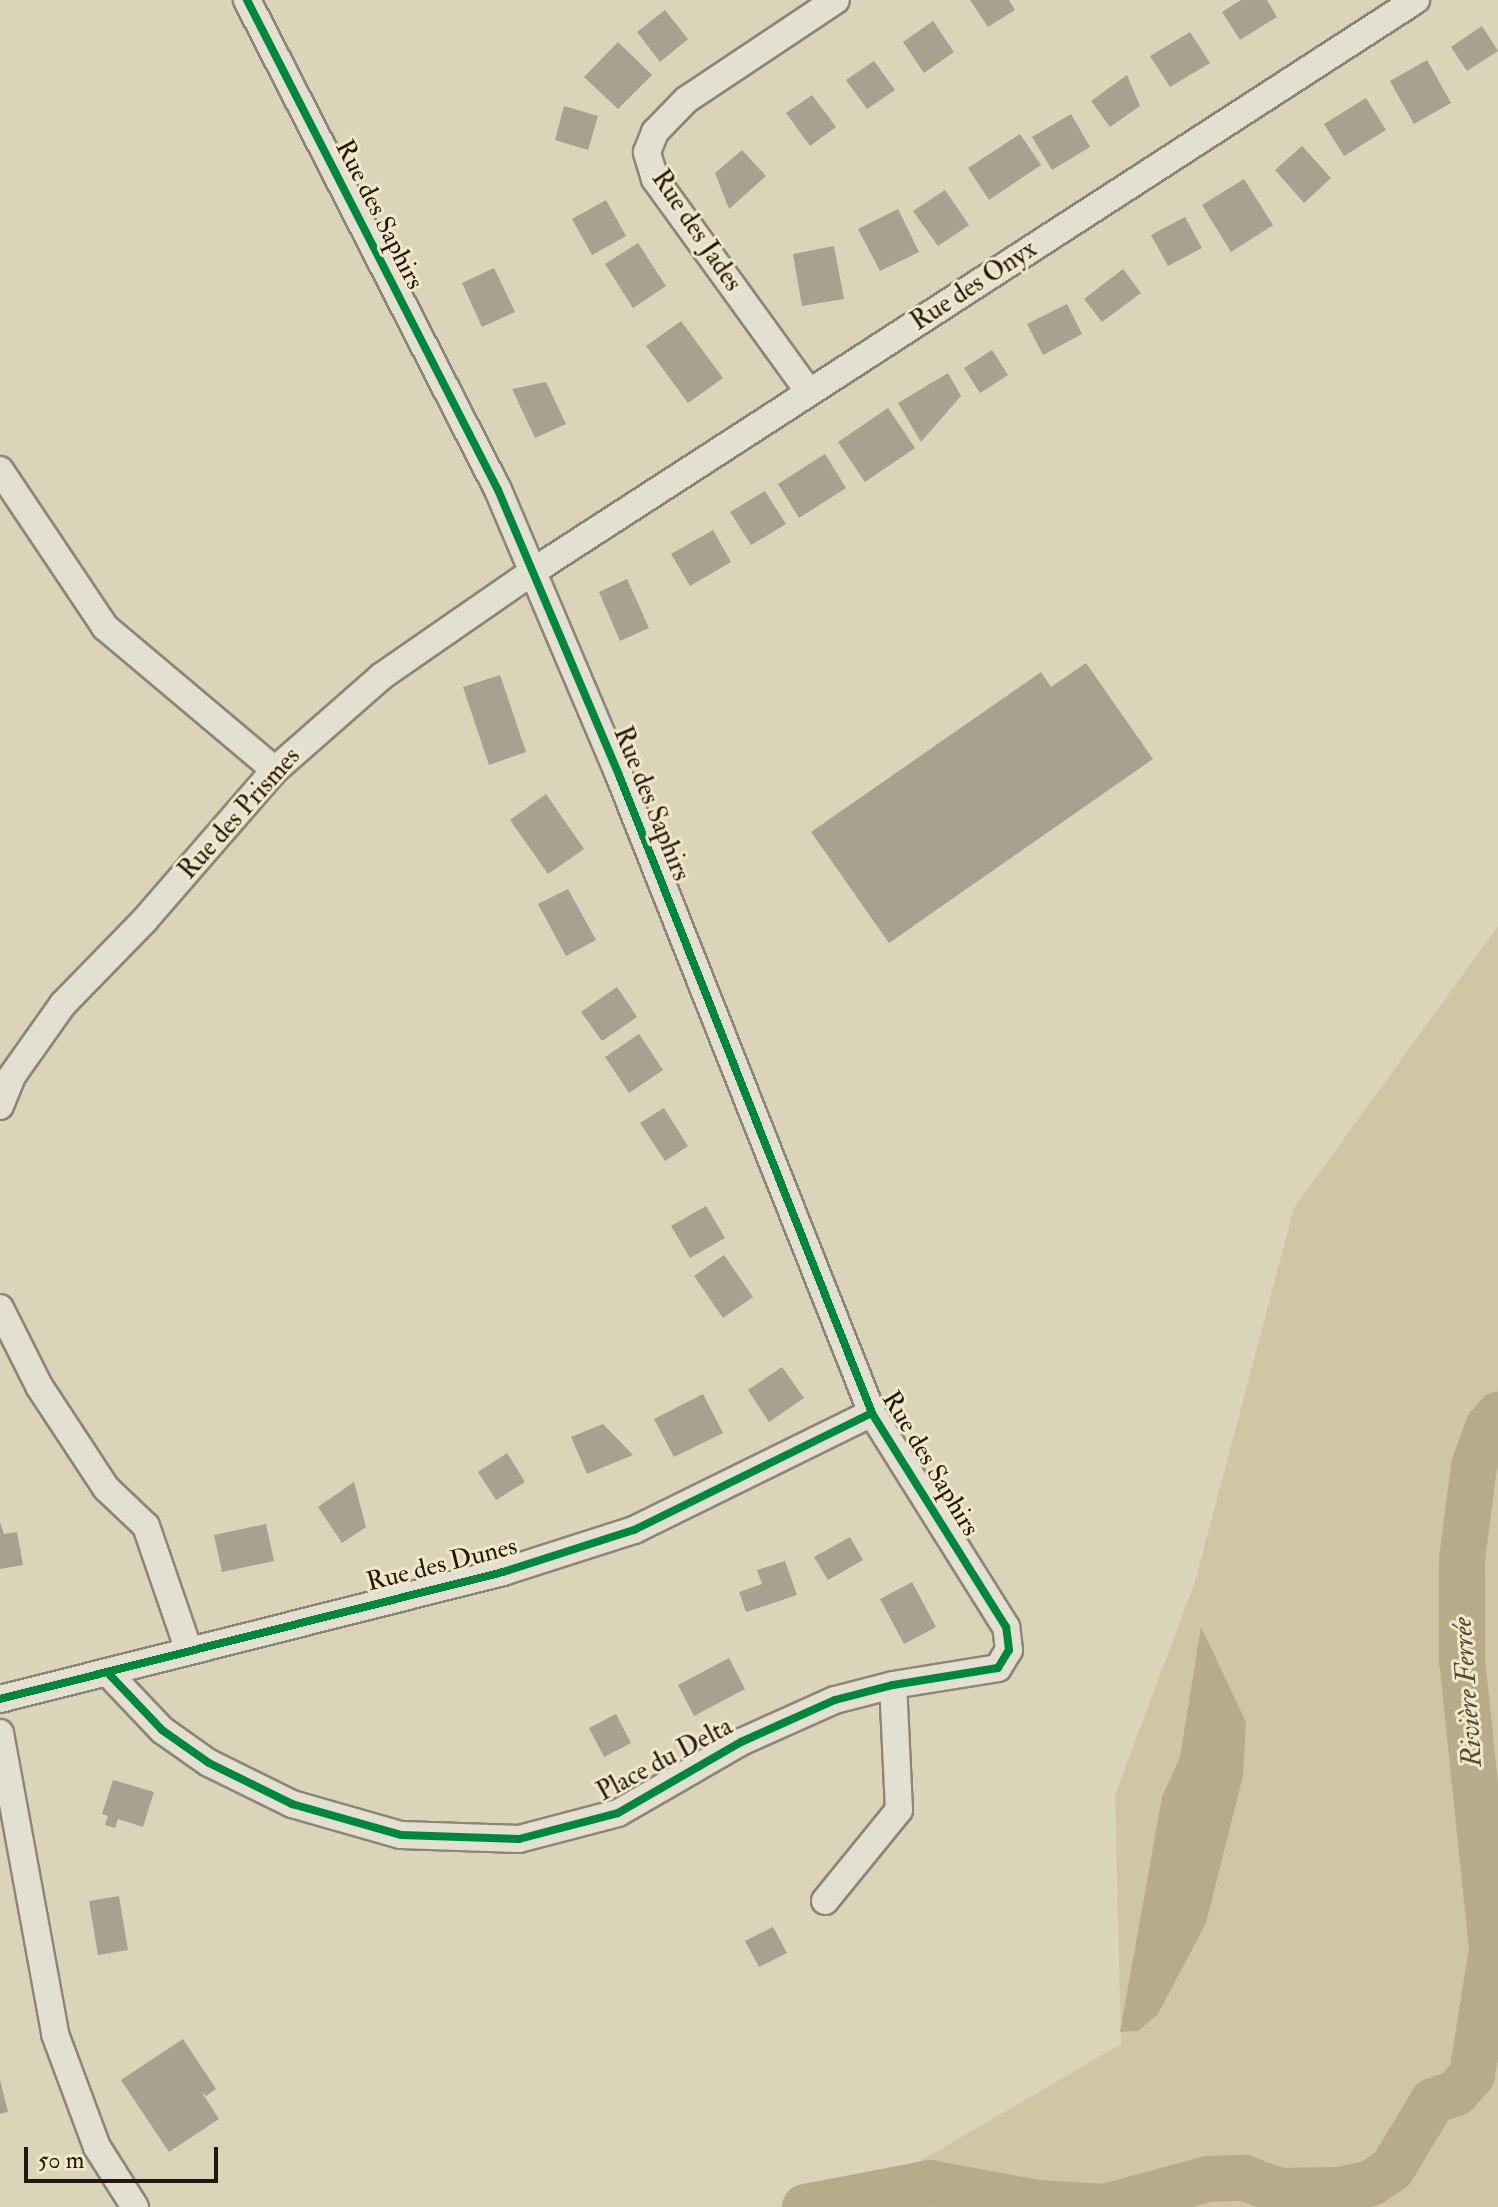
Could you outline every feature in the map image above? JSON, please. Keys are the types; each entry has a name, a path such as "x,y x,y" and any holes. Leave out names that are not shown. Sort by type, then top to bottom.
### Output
{"street":[{"name":"Rue des Saphirs","path":"247,0 498,490 619,775 872,1413 1006,1627"},
{"name":"Rue des Jades","path":"809,392 655,179 647,152 655,132 686,100 836,0"},
{"name":"Rue des Onyx","path":"532,572 1416,0"},
{"path":"0,470 105,627 275,770"},
{"name":"Rue des Prismes","path":"0,1106 12,1076 63,1004 144,921 275,770 382,676 532,572"},
{"path":"0,1308 39,1386 106,1488 146,1526 188,1648"},
{"name":"Rue des Dunes","path":"0,1699 188,1648 503,1572 634,1530 872,1413"},
{"name":"Place du Delta","path":"107,1672 162,1730 209,1763 292,1804 401,1835 519,1839 618,1813 741,1742 835,1700 893,1685 998,1668 1009,1650 1006,1627"},
{"path":"825,1901 899,1810 893,1685"},
{"path":"0,1733 55,2034 97,2147 135,2207"}],"shaded area":[{"path":"1498,926 1498,2207 841,2207 1121,2044 1115,1795 1195,1582 1294,1208"},
{"path":"1201,1627 1246,1722 1243,1776 1206,1923 1158,2014 1138,2031 1120,2032 1162,1797 1180,1757"}],"building":[{"path":"970,0 1009,0 1015,10 988,27"},
{"path":"1241,0 1267,0 1277,17 1240,40 1222,12"},
{"path":"665,10 688,39 660,62 637,32"},
{"path":"933,21 954,52 924,73 903,42"},
{"path":"1482,26 1498,51 1467,71 1451,47"},
{"path":"1190,32 1210,63 1170,87 1150,56"},
{"path":"618,42 652,75 618,109 584,77"},
{"path":"1427,60 1451,103 1414,124 1390,81"},
{"path":"874,61 895,90 867,109 846,80"},
{"path":"1127,75 1140,106 1110,127 1091,101"},
{"path":"812,95 836,127 810,146 786,113"},
{"path":"1366,98 1386,130 1344,156 1324,124"},
{"path":"564,106 598,116 588,150 555,140"},
{"path":"1071,114 1090,147 1052,170 1032,137"},
{"path":"1020,134 1041,165 989,200 968,168"},
{"path":"1302,146 1331,178 1304,203 1275,170"},
{"path":"742,150 766,176 729,209 715,173"},
{"path":"1244,179 1273,225 1231,252 1202,205"},
{"path":"945,190 969,225 938,246 913,211"},
{"path":"606,200 626,236 592,255 572,219"},
{"path":"898,209 919,252 880,271 858,229"},
{"path":"1185,217 1202,248 1168,266 1151,235"},
{"path":"638,243 666,286 633,308 605,264"},
{"path":"834,246 844,299 802,306 793,254"},
{"path":"494,268 515,312 482,327 462,283"},
{"path":"1123,269 1141,293 1102,322 1084,299"},
{"path":"1067,304 1082,334 1043,355 1027,324"},
{"path":"681,321 723,378 688,403 646,346"},
{"path":"992,350 1008,375 980,393 964,368"},
{"path":"948,373 961,396 921,442 898,403"},
{"path":"546,382 566,424 535,438 512,389"},
{"path":"888,408 915,448 865,482 838,442"},
{"path":"825,454 846,488 799,518 778,484"},
{"path":"765,491 786,524 751,545 730,512"},
{"path":"713,530 731,562 690,586 671,554"},
{"path":"627,579 649,628 620,641 599,592"},
{"path":"1086,663 1153,759 889,943 811,832 1041,672 1051,687"},
{"path":"500,675 526,752 489,765 463,687"},
{"path":"546,794 584,849 548,874 510,820"},
{"path":"568,889 596,940 566,956 538,904"},
{"path":"617,987 637,1017 602,1041 581,1012"},
{"path":"639,1034 663,1070 629,1093 605,1057"},
{"path":"664,1108 688,1146 665,1161 640,1123"},
{"path":"706,1206 725,1238 690,1258 671,1226"},
{"path":"724,1255 753,1297 723,1318 694,1276"},
{"path":"782,1367 804,1398 769,1422 748,1390"},
{"path":"703,1394 723,1433 674,1457 654,1419"},
{"path":"603,1424 633,1455 587,1474 571,1437"},
{"path":"507,1453 525,1482 496,1500 478,1472"},
{"path":"354,1482 366,1527 342,1543 318,1507"},
{"path":"0,1522 4,1534 17,1532 23,1565 0,1569"},
{"path":"266,1524 274,1561 222,1572 214,1535"},
{"path":"850,1537 863,1560 828,1580 814,1557"},
{"path":"785,1561 797,1595 746,1612 739,1592 762,1584 757,1570"},
{"path":"912,1582 936,1627 904,1644 880,1599"},
{"path":"729,1658 745,1689 694,1716 678,1685"},
{"path":"616,1714 631,1743 604,1757 589,1728"},
{"path":"113,1780 154,1792 143,1827 118,1819 115,1828 105,1825 108,1816 102,1814"},
{"path":"119,1896 128,1950 98,1955 89,1901"},
{"path":"773,1927 787,1953 759,1967 745,1941"},
{"path":"183,2039 216,2089 206,2096 201,2091 219,2119 169,2152 121,2080"},
{"path":"0,2080 8,2112 0,2114"}],"waterway":[{"name":"Rivière Ferrée","path":"1105,2207 1208,2179 1244,2178 1279,2191 1339,2190 1371,2183 1392,2169 1433,2101 1456,2093 1472,2075 1492,1949 1462,1661 1462,1559 1474,1466 1488,1427 1498,1415"},
{"name":"Rivière Ferrée","path":"805,2207 930,2183 1038,2203 1104,2207"}],"cycle path":[{"path":"107,1672 162,1730 209,1763 292,1804 401,1835 519,1839 618,1813 741,1742 835,1700 893,1685 998,1668 1009,1650 1006,1627 872,1413 619,775 498,490 247,0"},
{"path":"0,1699 503,1572 634,1530 872,1413"}]}
